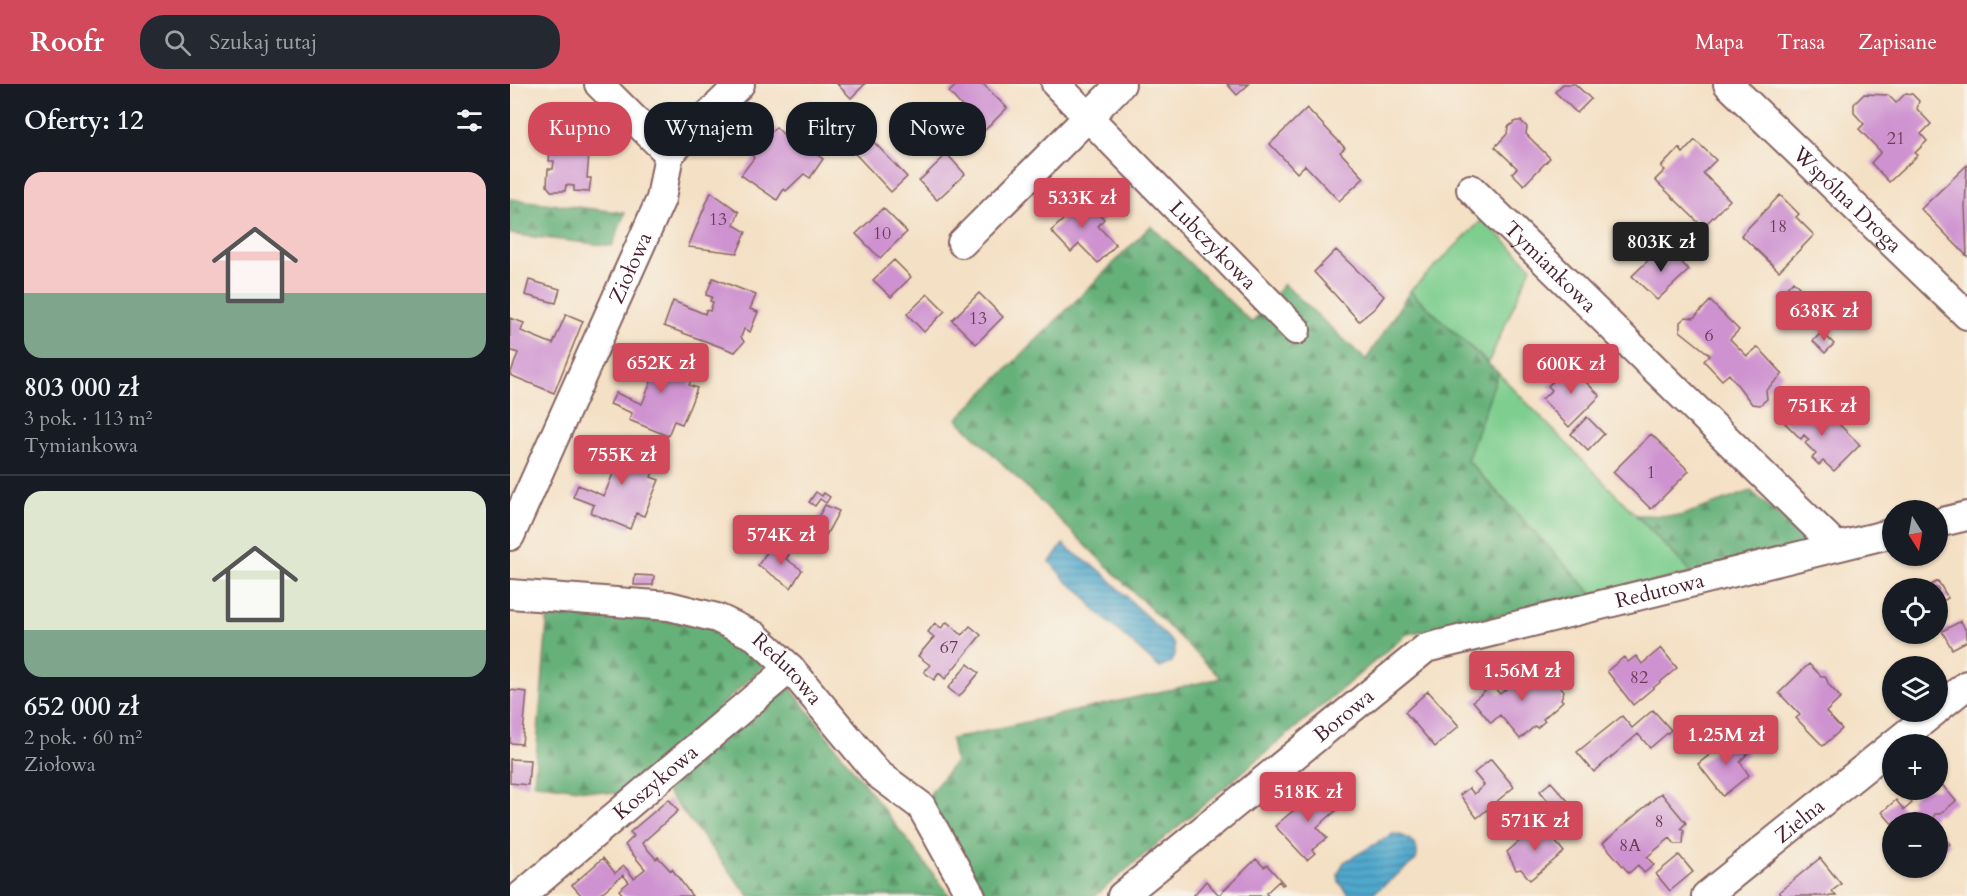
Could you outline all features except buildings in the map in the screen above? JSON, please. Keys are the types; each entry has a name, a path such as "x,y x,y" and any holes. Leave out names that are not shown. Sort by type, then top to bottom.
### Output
{"street":[{"path":"599,84 644,129"},
{"path":"722,102 740,84"},
{"name":"Lubczykowa","path":"1056,84 1296,330"},
{"path":"962,243 1121,84"},
{"name":"Wspólna Droga","path":"1728,84 1967,315"},
{"name":"Ziołowa","path":"510,536 661,199 669,156"},
{"name":"Tymiankowa","path":"1471,189 1836,546"},
{"path":"1948,521 1967,516"},
{"name":"Redutowa","path":"1426,648 1882,536"},
{"name":"Redutowa","path":"510,594 669,606 707,615 755,636 790,668 878,774 921,806 971,896"},
{"name":"Borowa","path":"1122,896 1426,648"},
{"name":"Koszykowa","path":"521,896 790,668"},
{"name":"Zielna","path":"1948,700 1967,685"},
{"name":"Zielna","path":"1906,734 1921,722"},
{"name":"Zielna","path":"1706,896 1882,754"}],"green space":[{"path":"510,199 625,213 612,246 510,234"},
{"path":"1483,219 1531,267 1488,363 1410,291"},
{"path":"1151,226 1252,323 1284,284 1366,360 1410,291 1498,373 1467,460 1595,597 1407,634 1095,896 982,896 922,804 955,762 951,739 1221,678 957,419"},
{"path":"1498,373 1692,573 1595,597 1467,460"},
{"path":"1751,491 1812,544 1692,573 1636,515 1680,516"},
{"path":"548,611 704,625 769,661 625,795 534,783"},
{"path":"789,686 950,896 749,896 664,788"}],"water":[{"path":"1063,544 1102,572 1174,644 1175,655 1172,662 1160,668 1097,612 1080,591 1067,582 1050,562"},
{"path":"1393,834 1412,841 1416,849 1416,860 1370,896 1350,896 1339,882 1338,874 1344,862"}]}
